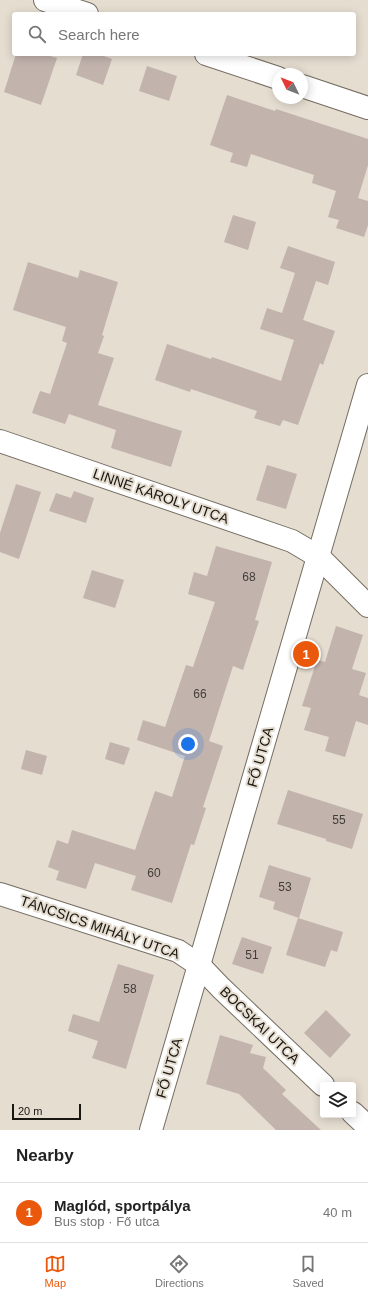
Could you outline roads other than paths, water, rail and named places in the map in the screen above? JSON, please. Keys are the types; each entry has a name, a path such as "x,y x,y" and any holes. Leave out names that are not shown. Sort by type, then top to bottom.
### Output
{"street":[{"path":"45,0 81,12"},
{"path":"212,56 272,76"},
{"path":"308,88 368,108"},
{"name":"FŐ UTCA","path":"151,1130 368,385"},
{"name":"LINNÉ KÁROLY UTCA","path":"0,441 292,541 319,557 368,606"},
{"name":"TÁNCSICS MIHÁLY UTCA","path":"0,894 178,951 199,965"},
{"name":"BOCSKAI UTCA","path":"199,965 221,988 320,1082"},
{"path":"356,1116 368,1127"}],"place":[{"name":"Maglód, sportpálya","path":"306,654"}]}
